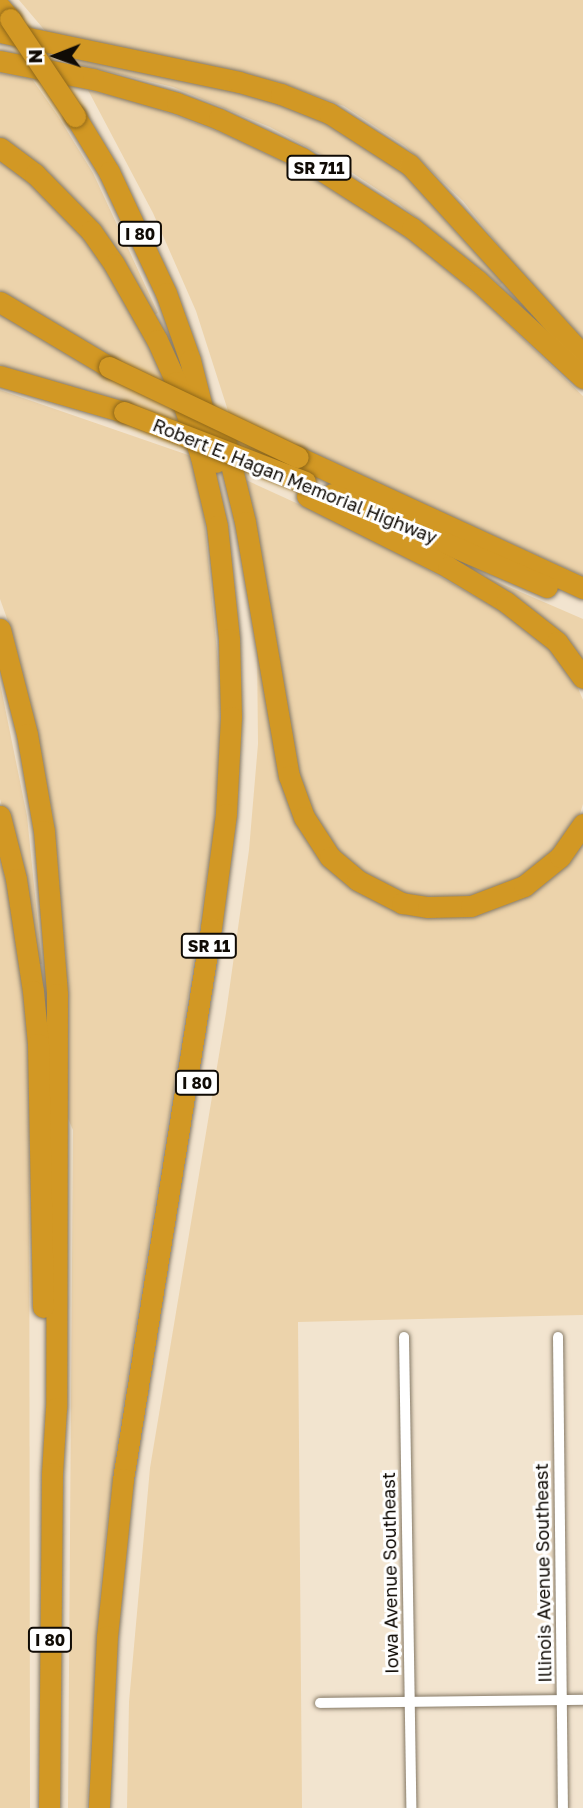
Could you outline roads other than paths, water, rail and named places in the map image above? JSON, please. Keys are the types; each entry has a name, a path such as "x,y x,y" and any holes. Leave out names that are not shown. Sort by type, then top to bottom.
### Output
{"highway":[{"name":"I 80","path":"3,19 83,117 153,262 182,337 202,401 228,525 239,638 242,715 238,804 227,899 139,1441 120,1620 110,1808"},
{"path":"3,19 281,94 329,113 410,165 583,355"},
{"name":"SR 711","path":"0,61 93,79 177,103 302,158 412,228 478,281 583,378"},
{"path":"83,117 138,205 167,268 215,400 245,522 289,776 300,808 316,840 342,869 380,894 402,903 449,908 492,900 524,886 560,857 583,824"},
{"name":"SR 11","path":"0,148 35,174 91,231 114,264 162,350 176,382 201,457 216,526 229,639 231,729 226,814 209,941 123,1479 107,1636 99,1808"},
{"path":"0,302 109,367 583,588"},
{"name":"Robert E. Hagan Memorial Highway","path":"0,376 124,412 221,448 306,489 583,603"},
{"path":"306,489 449,567 506,602 557,642 583,678"},
{"name":"I 80","path":"0,629 19,697 36,782 54,934 58,1087 56,1408 51,1473 49,1808"},
{"path":"0,816 20,901 38,1044 45,1407 51,1473"}],"street":[{"name":"Iowa Avenue Southeast","path":"404,1337 411,1808"},
{"name":"Illinois Avenue Southeast","path":"558,1337 563,1808"},
{"path":"320,1703 583,1700"}]}
